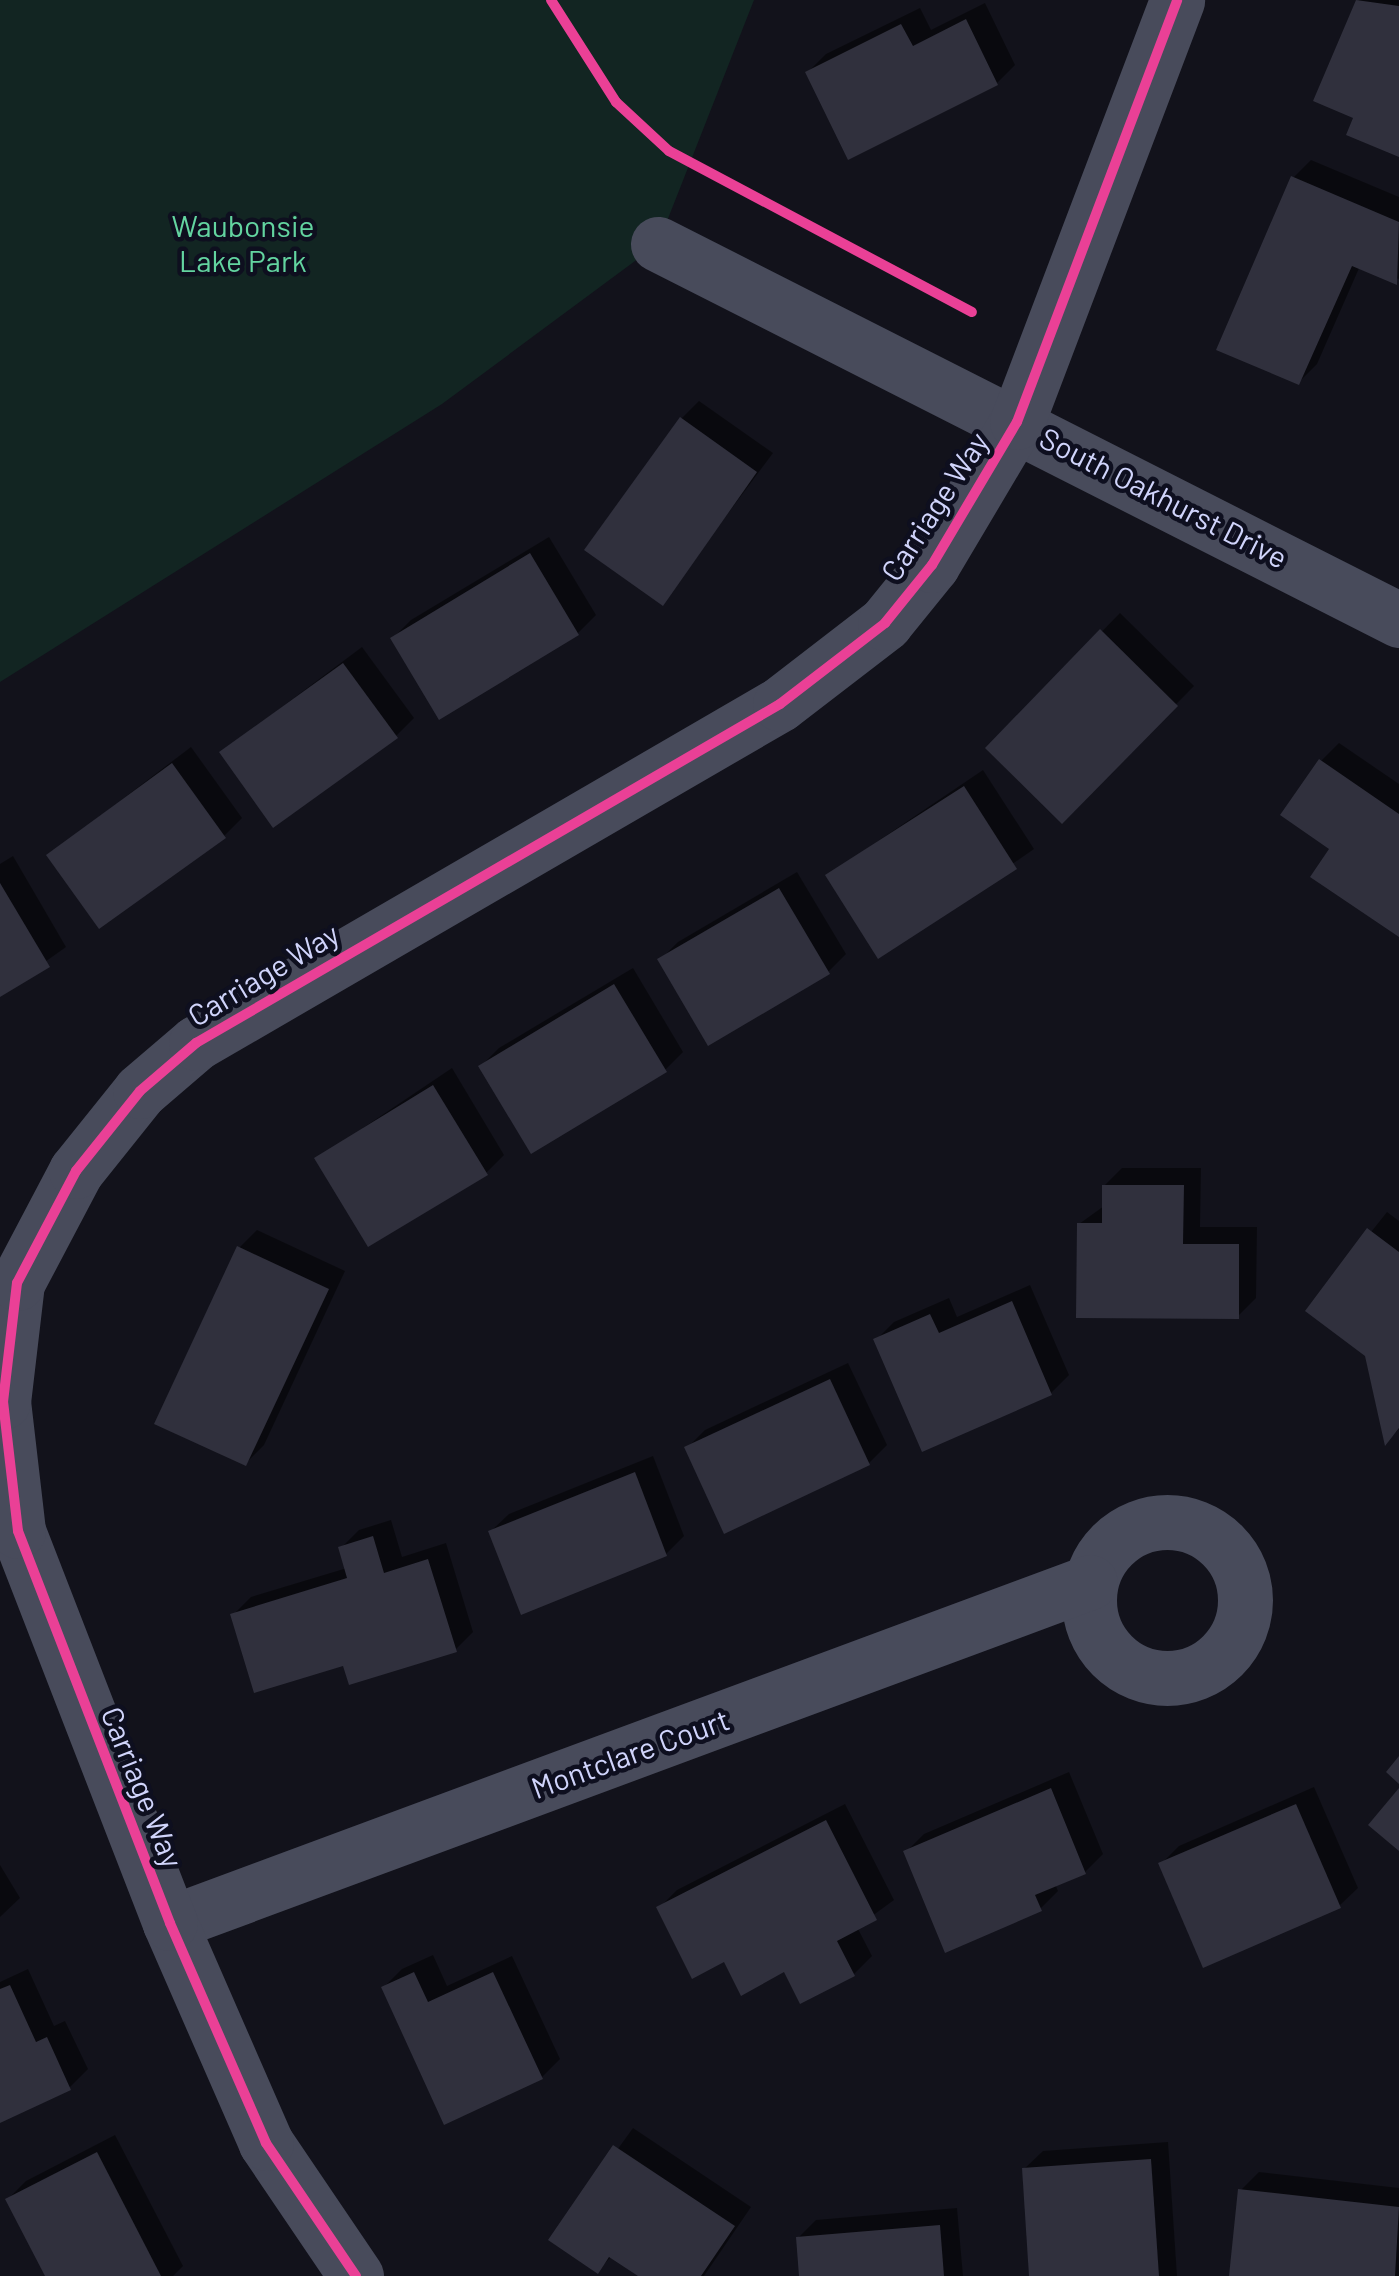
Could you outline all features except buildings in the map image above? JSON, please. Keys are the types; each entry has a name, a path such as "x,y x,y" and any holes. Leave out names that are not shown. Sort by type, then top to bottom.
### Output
{"street":[{"name":"Carriage Way","path":"356,2276 275,2160 170,1923 18,1530 3,1402 18,1283 76,1171 140,1091 196,1042 780,704 885,623 932,565 1017,422 1177,0"},
{"name":"South Oakhurst Drive","path":"658,244 1017,422 1399,620"},
{"name":"Montclare Court","path":"170,1923 1090,1582"}],"green space":[{"name":"Waubonsie Lake Park","path":"0,0 754,0 658,244 442,404 0,682"}],"cycle path":[{"path":"551,0 616,102 669,151 972,312"},
{"path":"356,2276 266,2143 170,1923 18,1531 3,1402 17,1283 76,1171 140,1091 196,1043 780,704 885,623 932,565 1017,422 1177,0"}]}
